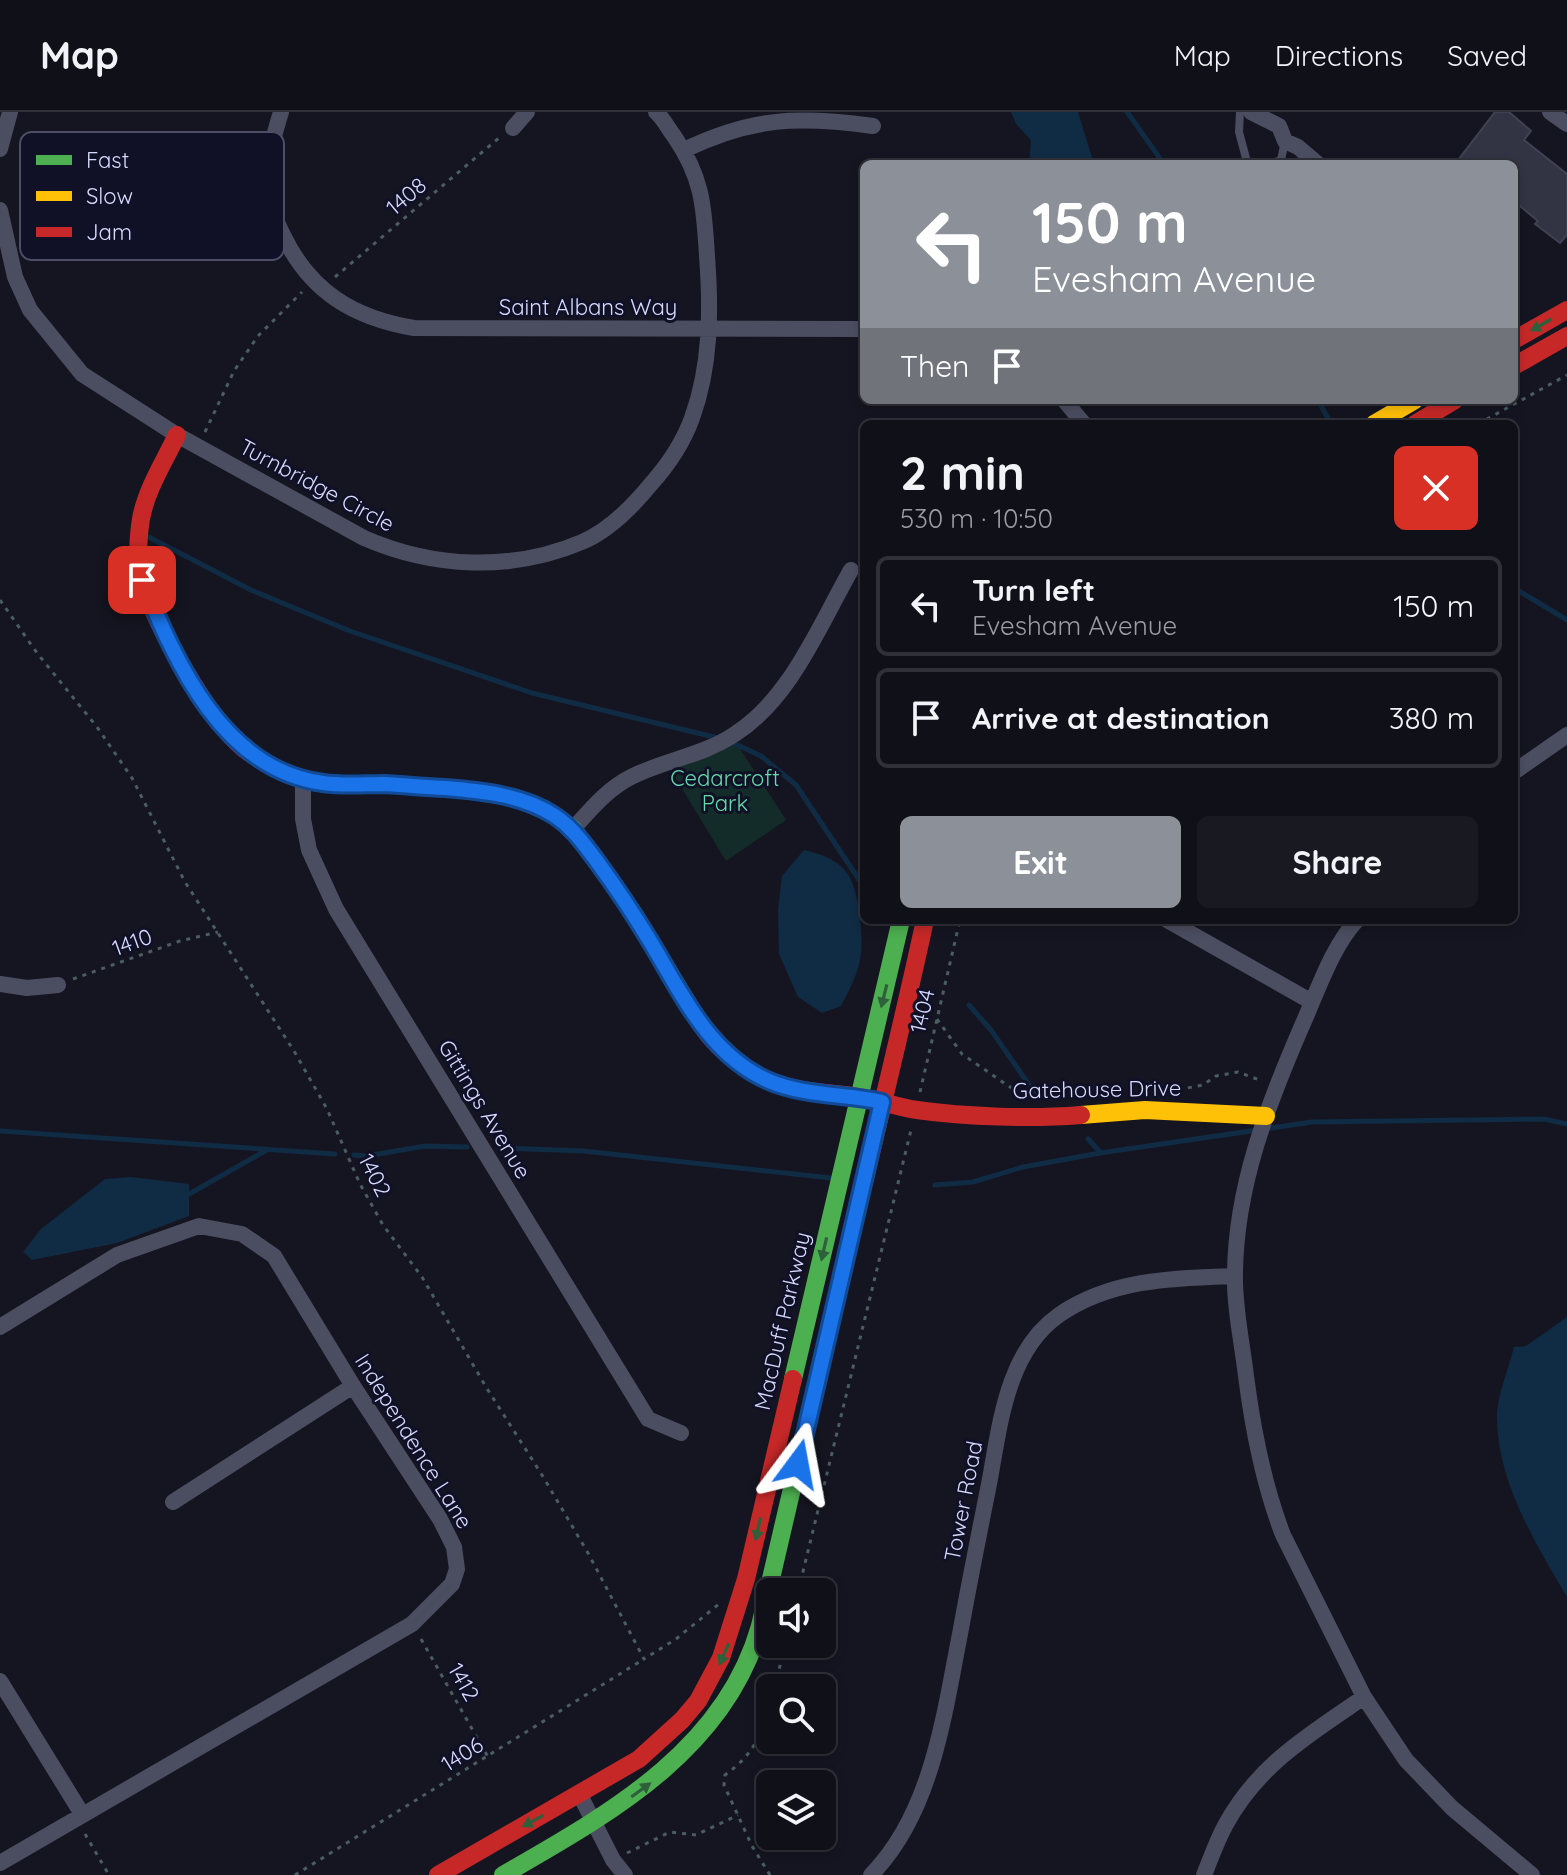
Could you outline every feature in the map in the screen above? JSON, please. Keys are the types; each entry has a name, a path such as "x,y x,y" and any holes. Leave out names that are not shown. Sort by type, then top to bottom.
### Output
{"street":[{"path":"0,149 10,112"},
{"path":"277,132 281,112"},
{"path":"513,128 527,112"},
{"name":"Turnbridge Circle","path":"0,210 15,277 30,310 52,341 82,374 177,435 364,538 395,551 435,561 488,564 528,558 583,542 613,521 640,498 670,462 692,420 705,374 708,329 704,200 690,158 656,112"},
{"path":"1251,112 1279,126 1285,141 1313,160"},
{"path":"1550,112 1567,124"},
{"path":"684,150 755,123 796,119 873,126"},
{"path":"284,237 298,264 317,284"},
{"name":"Saint Albans Way","path":"317,284 348,307 371,318 414,328 860,329"},
{"path":"1518,338 1567,310"},
{"path":"1518,364 1567,336"},
{"path":"1067,404 1081,420"},
{"path":"1381,420 1408,404"},
{"path":"1422,420 1448,404"},
{"path":"177,435 150,490 141,521 139,545 142,580 168,641 218,721 241,746 265,763 303,779 325,784 388,784 468,790 516,798 551,813 573,829 611,790 633,776 734,735 771,701 783,686 851,570"},
{"path":"1518,769 1567,735"},
{"name":"Gittings Avenue","path":"303,779 303,819 309,850 336,909 648,1419 681,1433"},
{"name":"Gatehouse Drive","path":"573,829 634,914 700,1025 741,1066 771,1082 916,1110 1049,1118 1145,1110 1266,1116"},
{"name":"MacDuff Parkway","path":"438,1875 580,1795 662,1742 712,1680 729,1643 900,924"},
{"path":"503,1875 646,1788 681,1756 709,1723 752,1650 770,1585 882,1102 896,1055 924,924"},
{"path":"1174,924 1312,1002"},
{"path":"1354,924 1337,951 1312,1002 1278,1080 1253,1153 1242,1203 1234,1276 1255,1437 1274,1512 1298,1569 1364,1697 1406,1760 1452,1808 1532,1875"},
{"path":"0,984 27,988 58,985"},
{"name":"Independence Lane","path":"0,1327 117,1255 199,1226 242,1234 274,1256 353,1386 440,1519 454,1547 457,1569 452,1584 412,1624 0,1863"},
{"name":"Tower Road","path":"871,1875 886,1860 909,1823 924,1786 940,1729 1005,1401 1025,1355 1040,1332 1058,1316 1106,1291 1130,1284 1234,1276"},
{"path":"173,1502 353,1386"},
{"path":"0,1681 78,1816"},
{"path":"1204,1875 1225,1825 1259,1776 1279,1756 1364,1697"},
{"path":"580,1795 592,1823 625,1875"}],"lane":[{"path":"1240,112 1239,132 1246,160"},
{"path":"1281,160 1285,141"}],"path":[{"name":"1408","path":"198,446 234,371 258,336 317,284 410,214 486,147 513,128"},
{"path":"1518,402 1567,375"},
{"path":"1485,420 1514,404"},
{"name":"1402","path":"0,600 132,778 185,882 294,1051 327,1109 360,1184 383,1225 422,1277 542,1475 588,1553 644,1659"},
{"name":"1404","path":"801,1578 959,924"},
{"name":"1410","path":"58,985 180,941 218,932"},
{"path":"937,1019 962,1054 1028,1100"},
{"path":"1097,1093 1142,1082 1182,1089 1203,1085 1216,1076 1238,1072 1259,1081 1278,1080"},
{"path":"644,1659 676,1639 721,1602"},
{"name":"1412","path":"412,1624 488,1757"},
{"name":"1406","path":"295,1875 644,1659"},
{"path":"756,1742 746,1760 725,1775 724,1785 752,1846 770,1875"},
{"path":"613,1860 670,1832 696,1835 738,1815"},
{"path":"78,1816 109,1875"}],"green space":[{"name":"Cedarcroft Park","path":"735,741 786,820 726,861 669,767"}],"water":[{"path":"1011,112 1078,112 1093,160 1029,160 1031,140 1016,124"},
{"path":"804,850 833,861 843,868 851,880 861,924 861,953 854,980 841,1006 822,1013 798,997 779,954 778,909 782,876"},
{"path":"131,1177 189,1184 189,1216 117,1243 32,1260 23,1252 41,1229 105,1179"},
{"path":"1567,1317 1567,1597 1531,1534 1511,1490 1499,1444 1497,1412 1514,1347 1526,1346"}],"building":[{"path":"1495,112 1509,112 1531,131 1524,140 1567,174 1567,235 1560,243 1535,224 1538,221 1518,204 1518,160 1458,160"}],"waterway":[{"path":"1127,112 1161,160"},
{"path":"1320,404 1329,420"},
{"path":"145,535 251,590 350,631 532,693 718,738"},
{"path":"1518,590 1567,620"},
{"path":"731,742 761,756 796,785 860,881"},
{"path":"969,1005 991,1030 1034,1092"},
{"path":"935,1185 973,1182 1023,1167 1100,1153 1312,1122 1544,1119 1567,1124"},
{"path":"0,1131 335,1154"},
{"path":"1088,1139 1100,1152"},
{"path":"354,1155 367,1156 425,1146 467,1147"},
{"path":"499,1148 584,1151 831,1178"},
{"path":"189,1194 267,1150"}],"traffic: fast":[{"path":"400,785 468,790 516,798 551,813 573,829 634,914 696,1017"},
{"path":"793,1379 900,924"},
{"path":"503,1875 621,1803 657,1775 691,1744 720,1709 743,1670 760,1626 834,1308"}],"traffic: slow":[{"path":"1381,420 1408,404"},
{"path":"1081,1115 1145,1110 1266,1116"}],"traffic: jam":[{"path":"1518,338 1567,310"},
{"path":"1518,364 1567,336"},
{"path":"1422,420 1448,404"},
{"path":"177,435 143,508 139,566 158,621 200,694 243,748 279,770 327,784 400,785"},
{"path":"834,1308 924,924"},
{"path":"696,1017 718,1046 737,1062 768,1080 790,1087 936,1112 1020,1117 1081,1115"},
{"path":"438,1875 639,1759 698,1701 721,1658 746,1579 793,1379"}],"route":[{"path":"142,580 168,641 218,721 241,746 265,763 303,779 325,784 388,784 468,790 516,798 551,813 573,829 609,877 700,1025 722,1050 741,1066 771,1082 805,1091 882,1102 798,1464"}]}
